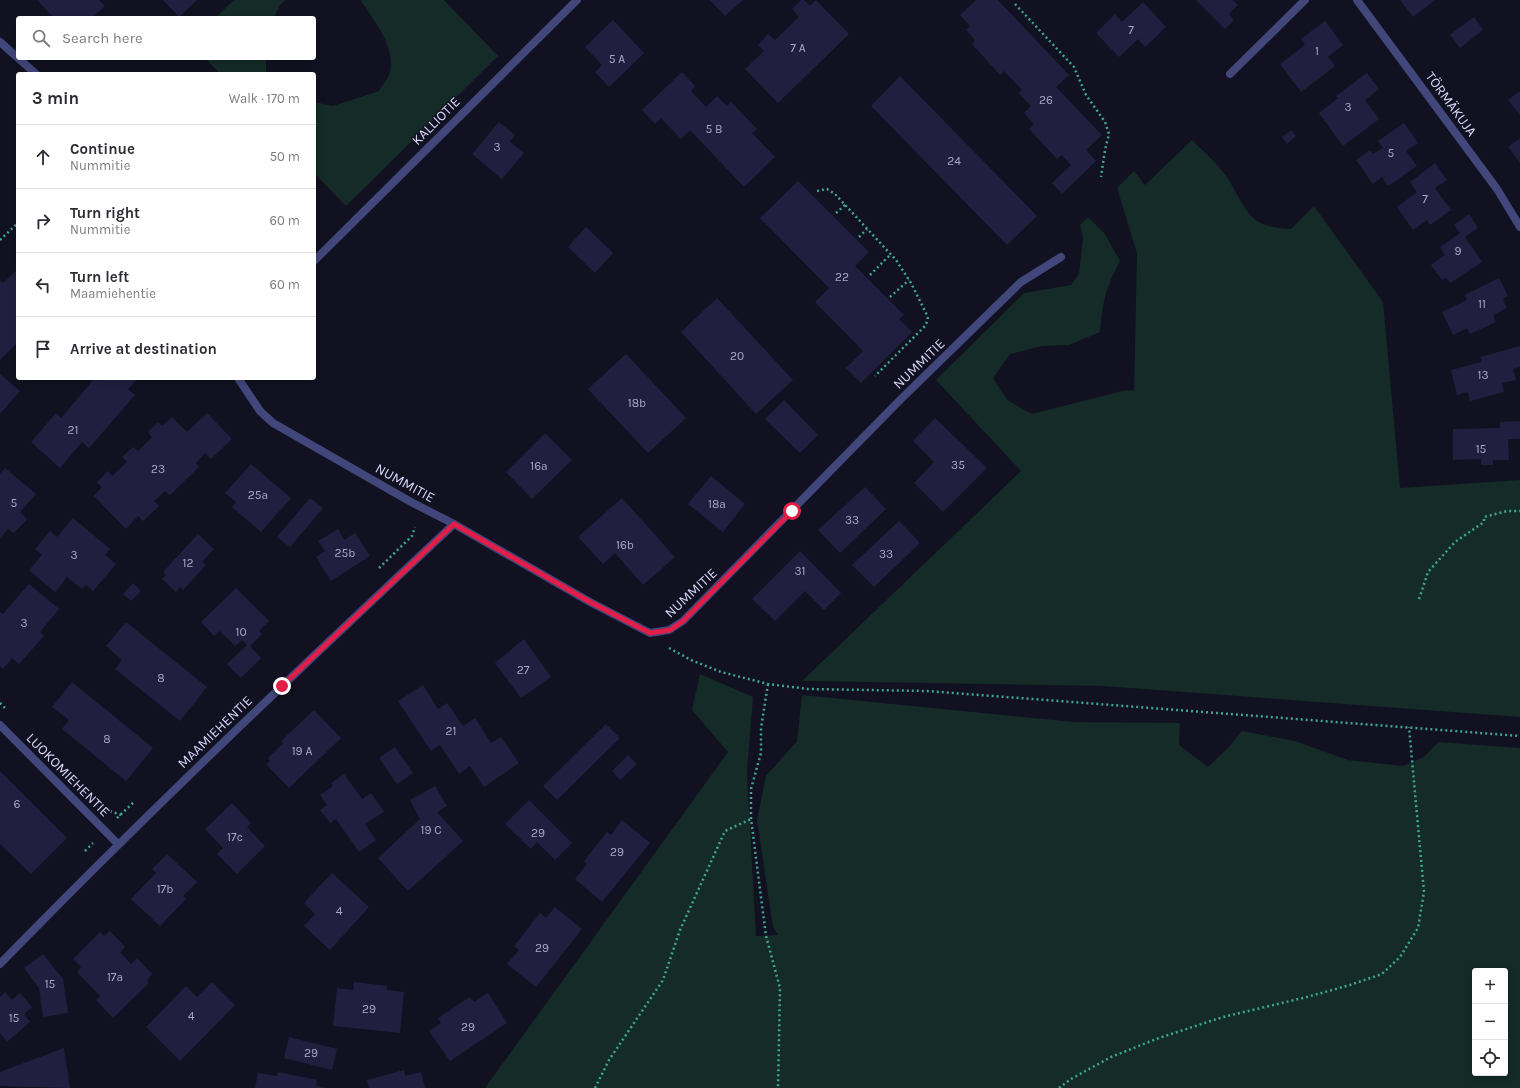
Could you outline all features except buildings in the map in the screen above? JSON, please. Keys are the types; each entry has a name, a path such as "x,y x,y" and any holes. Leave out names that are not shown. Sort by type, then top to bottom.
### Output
{"street":[{"name":"KALLIOTIE","path":"316,259 577,0"},
{"path":"1230,74 1306,0"},
{"name":"TÖRMÄKUJA","path":"1357,0 1497,189 1520,227"},
{"path":"0,42 16,56"},
{"path":"20,60 34,72"},
{"name":"NUMMITIE","path":"239,380 260,411 273,423 590,602 650,633 670,630 683,621 900,400 1021,282 1061,257"},
{"name":"MAAMIEHENTIE","path":"0,964 118,844 214,750 454,524"},
{"name":"LUOKOMIEHENTIE","path":"0,725 118,844"}],"path":[{"path":"1015,4 1074,66 1086,95 1105,122 1109,134 1104,150 1101,177"},
{"path":"817,191 826,189 835,194 891,254 909,280 928,317 926,325 875,376"},
{"path":"836,213 845,205"},
{"path":"0,240 16,225"},
{"path":"859,237 867,229"},
{"path":"870,275 891,254"},
{"path":"890,297 909,280"},
{"path":"1419,599 1428,572 1455,542 1484,522 1484,517 1507,511 1520,510"},
{"path":"668,648 691,660 721,672 768,684 808,689 927,691 1520,736"},
{"path":"768,684 761,728 761,753 750,789 751,819 766,936 780,988 778,1088"},
{"path":"1059,1088 1071,1078 1112,1057 1159,1038 1223,1017 1350,985 1382,974 1400,957 1418,928 1424,892 1409,727"},
{"path":"595,1088 609,1060 663,980 680,930 725,831 751,819"}],"green space":[{"path":"234,0 286,0 280,5 275,16 217,16"},
{"path":"444,0 498,56 346,206 316,175 316,102 333,106 379,91 389,75 391,65 388,45 378,26 361,1"},
{"path":"207,60 266,60 266,72 218,72"},
{"path":"1192,140 1226,176 1244,207 1250,214 1256,220 1265,225 1276,228 1291,229 1314,206 1383,302 1400,488 1520,480 1520,717 1103,686 802,681 1021,471 936,380 1024,293 1071,285 1079,274 1083,237 1080,225 1088,217 1105,234 1120,261 1106,295 1102,312 1100,332 1069,345 1042,346 1010,354 993,378 1007,400 1032,414 1126,390 1134,391 1137,253 1117,188 1134,171 1145,185"},
{"path":"700,674 753,697 747,773 756,936 778,935 773,927 757,820 766,776 797,741 802,695 1074,722 1180,723 1179,745 1208,767 1228,748 1242,731 1295,741 1348,760 1403,766 1424,757 1438,742 1520,748 1520,1088 485,1088 728,752 692,710"}],"route":[{"path":"282,686 454,524 590,602 650,633 670,630 683,621 792,511"}]}
